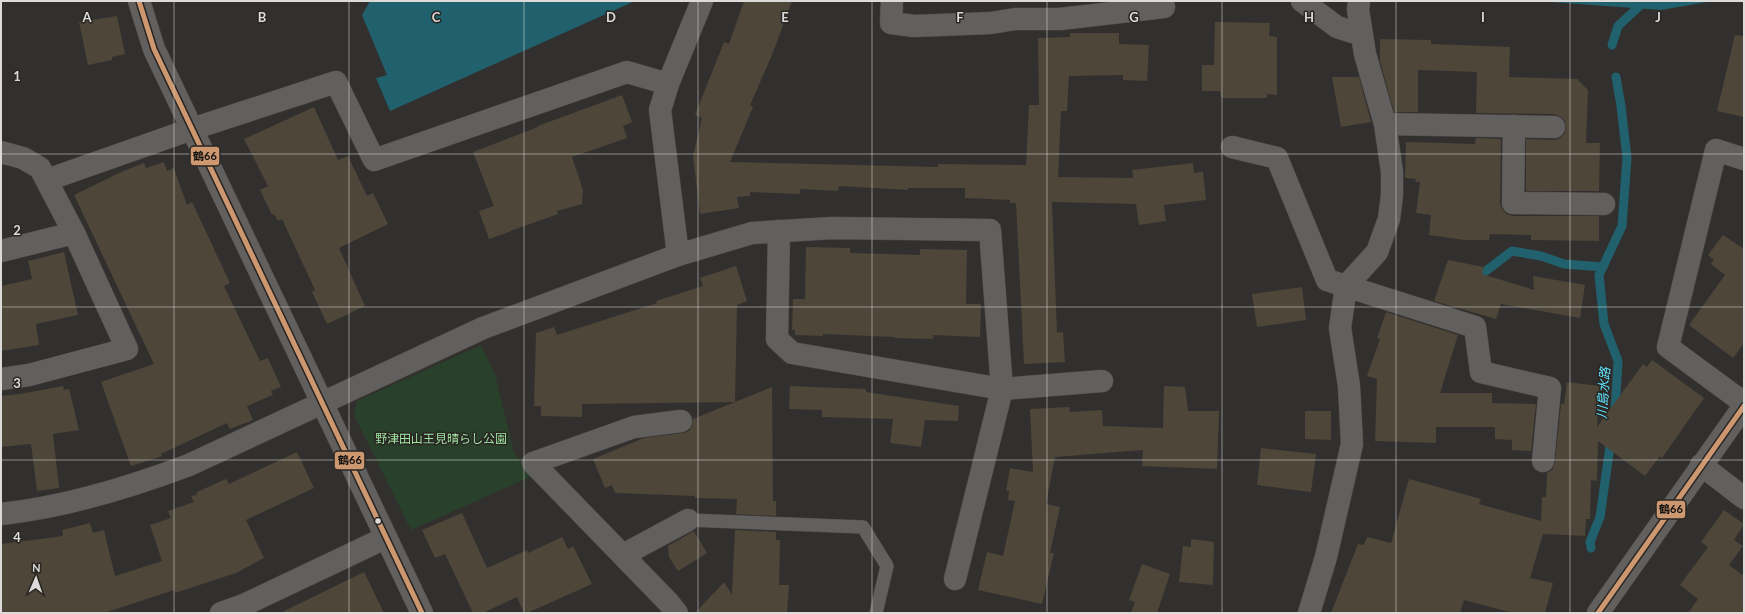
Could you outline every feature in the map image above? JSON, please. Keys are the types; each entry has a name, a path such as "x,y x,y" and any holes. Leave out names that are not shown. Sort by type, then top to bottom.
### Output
{"street":[{"path":"139,1 154,49 385,538 422,613"},
{"path":"678,255 660,110 668,84 702,1"},
{"path":"892,1 891,23 914,26 991,23 1015,19 1060,19 1164,7"},
{"path":"1302,1 1337,28 1362,35"},
{"path":"1309,613 1326,557 1352,444 1349,386 1340,328 1346,286 1377,252 1389,219 1392,195 1392,172 1385,124 1365,54 1359,1"},
{"path":"47,180 192,129 336,82 374,160 627,72 668,84"},
{"path":"1385,124 1554,127"},
{"path":"1514,126 1513,202 1604,204"},
{"path":"1232,147 1277,158 1327,280 1475,327 1481,372 1550,388 1542,461"},
{"path":"1744,159 1716,150 1668,347 1744,403"},
{"path":"1,152 23,158 40,168 74,233 127,349 29,375 1,379"},
{"path":"1,514 92,498 140,483 189,465 483,328 678,255 752,233 832,228 990,230 1002,390 955,579"},
{"path":"780,231 777,339 792,353 1002,390 1102,381"},
{"path":"1,251 74,233"},
{"path":"1598,613 1700,465 1744,406"},
{"path":"677,613 534,463 634,427 681,422"},
{"path":"1700,465 1744,498"},
{"path":"623,555 688,520"},
{"path":"221,613 248,609 385,538"}],"lane":[{"path":"688,520 864,527 887,566 876,613"}],"green space":[{"name":"野津田山王見晴らし公園","path":"481,345 495,374 514,452 534,475 411,530 354,415 357,401"}],"water":[{"path":"370,1 635,1 390,111 376,78 387,75 362,15"},
{"path":"1538,1 1713,1 1661,10"}],"building":[{"path":"744,1 792,1 772,55 750,105 753,107 730,162 938,167 938,164 1026,165 1029,105 1039,105 1038,38 1070,37 1070,33 1119,33 1119,44 1149,45 1147,81 1123,80 1123,75 1069,76 1067,111 1061,111 1058,177 1133,178 1132,170 1193,163 1194,173 1203,172 1206,200 1164,205 1166,221 1139,225 1136,204 1052,202 1057,333 1063,332 1065,362 1024,364 1016,203 1010,203 1010,200 965,198 965,188 908,188 908,190 839,186 838,191 800,189 800,194 750,192 750,196 737,197 739,208 700,214 693,156 702,118 695,115 724,42 729,44"},
{"path":"117,16 125,54 112,57 112,60 88,65 79,22"},
{"path":"1215,22 1270,23 1269,36 1277,37 1277,95 1267,94 1267,98 1221,98 1220,91 1202,91 1202,65 1214,65"},
{"path":"1735,35 1744,36 1744,117 1717,111"},
{"path":"1380,39 1431,40 1431,44 1510,47 1509,77 1577,79 1588,90 1586,143 1600,143 1599,191 1526,191 1526,139 1554,140 1560,138 1565,133 1565,121 1561,117 1554,114 1476,113 1477,72 1418,70 1418,112 1394,112 1380,61"},
{"path":"1332,77 1359,77 1371,122 1341,127"},
{"path":"622,95 632,122 623,126 627,138 572,157 583,190 582,204 557,211 558,214 489,239 479,211 494,206 473,152"},
{"path":"314,107 338,160 348,156 367,196 373,193 388,224 339,248 365,306 327,324 312,292 315,290 282,219 278,221 274,214 272,215 260,190 268,186 244,139"},
{"path":"1476,138 1501,139 1500,203 1506,214 1513,216 1599,216 1599,241 1531,240 1531,235 1490,234 1489,240 1464,240 1429,235 1431,215 1416,213 1420,182 1415,182 1416,179 1405,178 1406,142 1475,144"},
{"path":"164,162 167,171 174,168 187,205 192,202 230,283 224,286 260,361 268,358 281,387 271,391 273,395 247,406 253,420 230,429 227,423 161,454 162,456 131,466 101,382 154,364 74,195 121,172 144,163 146,168"},
{"path":"1723,235 1744,249 1744,343 1733,358 1689,325 1725,275 1711,264 1714,260 1708,255"},
{"path":"806,247 850,248 850,253 920,255 920,249 967,250 966,304 981,304 980,337 933,335 933,339 823,334 823,336 795,335 795,330 792,330 793,299 805,299"},
{"path":"64,252 78,315 36,324 39,345 1,351 1,286 32,279 28,261"},
{"path":"1448,260 1484,267 1482,274 1534,290 1533,276 1585,285 1580,318 1501,304 1496,319 1434,301"},
{"path":"736,266 747,301 737,305 735,402 582,404 582,417 541,416 541,406 534,406 536,333 554,327 557,335 657,303 656,301 703,286 700,278"},
{"path":"1302,287 1306,320 1257,327 1252,294"},
{"path":"1386,312 1458,335 1440,393 1492,393 1492,403 1536,404 1531,451 1512,450 1512,440 1495,439 1495,427 1436,427 1436,443 1375,441 1377,379 1367,376 1380,339 1377,338"},
{"path":"1652,360 1704,398 1662,458 1660,456 1645,476 1598,441 1597,481 1591,480 1590,519 1586,519 1585,536 1543,534 1530,578 1553,583 1545,613 1513,613 1464,600 1460,613 1331,613 1358,544 1364,545 1367,537 1391,543 1409,479 1481,499 1479,504 1541,521 1542,497 1546,497 1547,473 1553,469 1555,462 1561,404 1564,404 1567,382 1599,386 1597,427 1643,364 1647,367"},
{"path":"63,386 64,390 69,389 79,430 53,434 59,488 37,491 31,444 1,447 1,396"},
{"path":"790,386 866,389 866,392 959,406 958,421 925,420 921,447 890,443 893,419 822,417 822,410 789,409"},
{"path":"1164,386 1185,387 1188,411 1219,411 1217,469 1142,466 1143,450 1055,457 1046,504 1060,507 1050,553 1054,553 1042,604 978,590 987,552 1003,556 1015,501 1008,500 1009,491 1006,491 1010,468 1033,472 1030,409 1069,407 1070,412 1102,410 1103,426 1163,428"},
{"path":"772,387 773,501 776,501 776,516 736,514 737,499 615,493 612,485 605,488 593,459 644,438 689,431 692,426 693,419"},
{"path":"1305,411 1331,411 1331,440 1305,439"},
{"path":"1261,448 1316,454 1311,492 1257,485"},
{"path":"297,452 314,488 246,520 264,558 236,573 175,593 174,590 104,613 1,613 1,544 63,536 62,530 90,523 93,533 104,530 115,576 162,561 150,525 171,518 168,511 194,502 191,496 197,495 197,492 226,479 229,484"},
{"path":"1724,510 1744,524 1734,540 1743,546 1729,565 1744,576 1744,613 1688,613 1698,599 1680,585 1708,547 1701,542"},
{"path":"462,513 487,568 527,550 528,553 562,537 568,549 573,546 592,584 527,613 524,613 517,597 483,613 473,613 445,554 435,558 422,530"},
{"path":"735,530 776,532 776,540 780,540 779,585 789,585 787,613 695,613 724,582 732,595"},
{"path":"694,531 707,553 678,571 669,557 668,546"},
{"path":"1191,539 1214,542 1213,585 1179,582 1183,546 1191,547"},
{"path":"1142,564 1170,574 1157,613 1131,613 1135,602 1129,600"},
{"path":"364,572 384,613 280,613"}],"waterway":[{"name":"川島水路","path":"1612,45 1618,26 1645,1"},
{"name":"川島水路","path":"1615,412 1618,361 1604,324 1599,275 1622,226 1627,158 1616,77"},
{"path":"1486,271 1512,251 1541,256 1564,264 1603,267"},
{"name":"川島水路","path":"1591,548 1590,542 1600,517 1611,439"}],"transit line":[{"name":"鶴66","path":"139,1 154,49 422,613"},
{"name":"鶴66","path":"1598,613 1744,406"}]}
